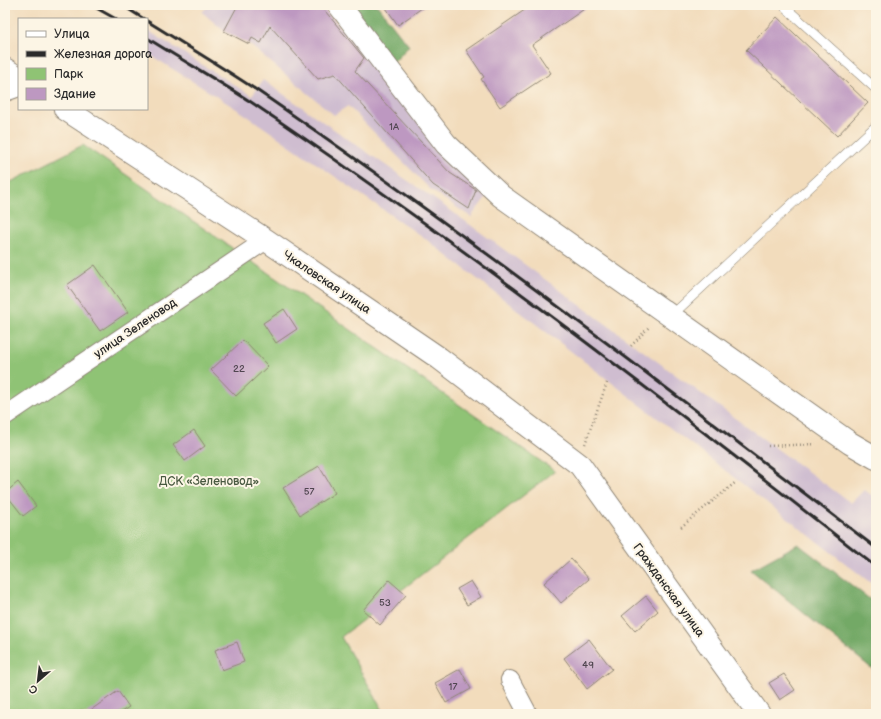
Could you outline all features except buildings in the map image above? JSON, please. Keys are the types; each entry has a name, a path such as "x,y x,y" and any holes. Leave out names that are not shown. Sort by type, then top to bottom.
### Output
{"street":[{"path":"339,5 446,144 501,196 850,443 876,458"},
{"path":"5,69 18,77"},
{"path":"5,92 18,87"},
{"name":"Чкаловская улица","path":"68,110 266,240 439,358 580,465"},
{"name":"улица Зеленовод","path":"5,416 266,240"},
{"name":"Гражданская улица","path":"580,465 759,714"},
{"path":"510,680 528,714"}],"lane":[{"path":"786,8 876,89"},
{"path":"668,314 876,126"}],"path":[{"path":"631,346 668,314"},
{"path":"580,465 581,455 608,380"},
{"path":"768,446 820,444"},
{"path":"681,527 736,482"}],"shaded area":[{"path":"210,5 320,5 491,191 471,217 431,190 348,106 334,115 249,44 224,31 202,12"},
{"path":"148,31 252,96 263,80 450,210 851,503 864,490 876,498 876,587 427,240 243,113 148,54"}],"green space":[{"path":"352,5 377,5 409,46 393,63"},
{"name":"ДСК «Зеленовод»","path":"83,145 555,471 341,637 385,714 5,714 5,185"},
{"path":"798,544 876,604 876,672 751,570"}],"railway":[{"path":"91,5 114,18"},
{"path":"122,5 142,18"},
{"path":"148,22 258,91 493,258 876,548"},
{"path":"148,39 251,102 411,213 568,328 876,567"}]}
